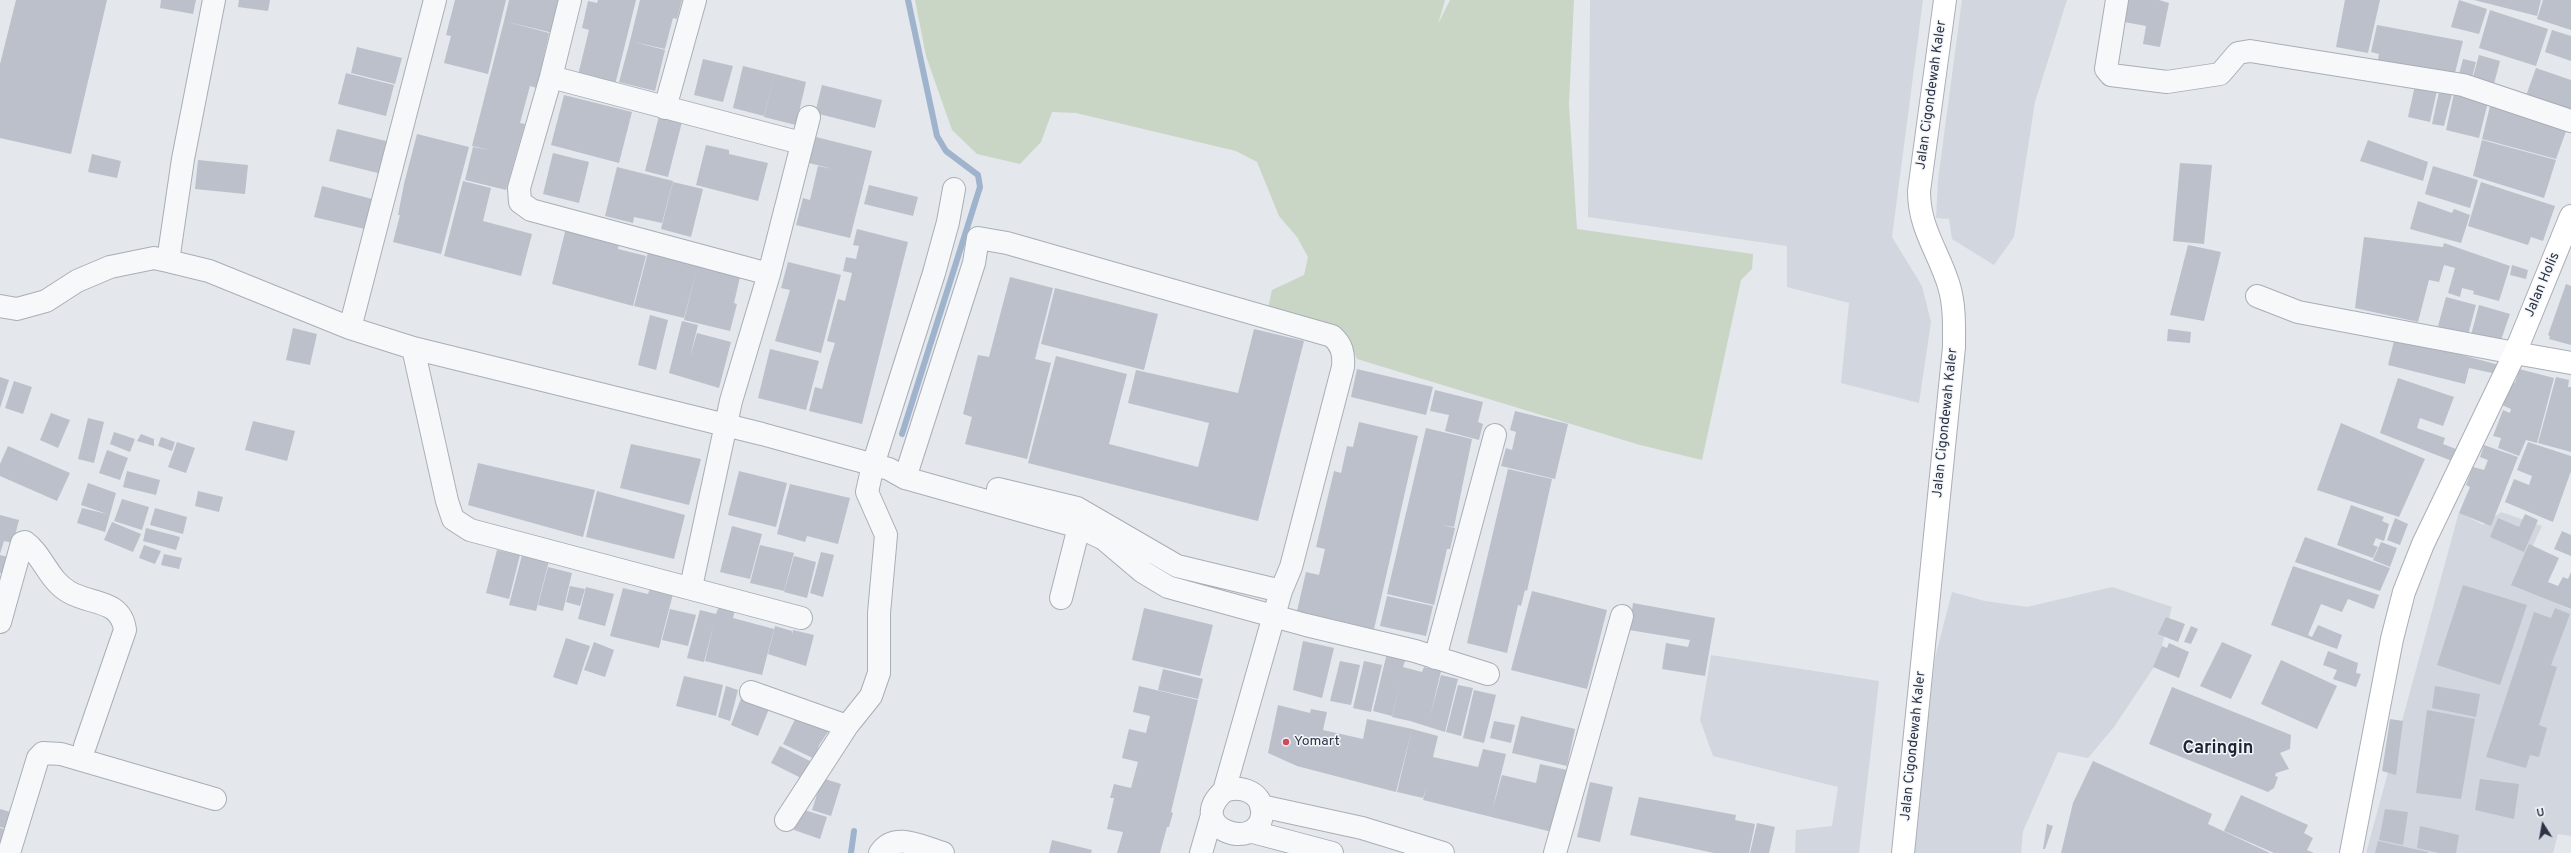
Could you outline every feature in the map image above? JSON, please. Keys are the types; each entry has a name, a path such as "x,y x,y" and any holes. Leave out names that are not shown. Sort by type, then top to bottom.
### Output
{"main road":[{"name":"Jalan Cigondewah Kaler","path":"1903,853 1954,347 1954,320 1949,287 1925,232 1919,210 1919,191 1945,0"},
{"name":"Jalan Holis","path":"2351,853 2392,640 2404,592 2423,544 2514,353 2571,216"},
{"path":"2514,353 2571,363"}],"street":[{"path":"168,260 183,160 214,0"},
{"path":"350,328 435,0"},
{"path":"570,0 551,77 520,188 520,202 531,210 769,274"},
{"path":"665,108 695,0"},
{"path":"2117,0 2106,69 2111,75 2167,82 2220,74 2238,52 2250,51 2463,85 2571,121"},
{"path":"551,77 801,143"},
{"path":"691,587 731,401 769,274 801,143 809,117"},
{"path":"786,820 847,726 872,696 879,673 879,613 886,535 867,492 894,470 974,263 962,238 954,189"},
{"path":"894,470 962,238"},
{"path":"962,238 1007,243 1332,336 1341,344 1344,355 1341,374 1291,567 1281,591 1224,791 1212,805 1212,815 1201,853"},
{"path":"0,306 17,309 46,301 77,281 110,267 154,258 168,260 209,271 350,328 413,348 762,434 894,470 1079,527 1104,539 1143,572 1168,587 1274,616 1415,651 1488,674"},
{"path":"2257,296 2298,312 2514,353"},
{"path":"413,348 447,501 453,519 470,530 691,587 801,618"},
{"path":"1435,658 1495,435"},
{"path":"894,470 1077,508 1177,566 1281,591"},
{"path":"1061,598 1079,527"},
{"path":"0,622 22,543 25,542 53,579 68,592 118,611 124,619 125,630 85,746"},
{"path":"1555,853 1622,616"},
{"path":"751,692 847,726"},
{"path":"9,853 38,758 43,753 61,754 215,799"},
{"path":"1224,791 1235,787 1246,789 1256,795 1261,806 1262,815 1243,841"},
{"path":"1261,806 1362,828 1443,853"},
{"path":"1212,815 1217,827 1228,836 1243,841 1332,853"},
{"path":"880,853 886,845 899,840 942,853"}],"shaded area":[{"path":"1590,0 1923,0 1892,237 1922,286 1931,322 1919,403 1841,383 1849,303 1787,287 1787,246 1588,217"},
{"path":"1962,0 2067,0 2035,102 2014,237 1994,265 1952,239 1949,219 1936,218 1938,180"},
{"path":"2459,512 2483,525 2501,512 2542,526 2515,584 2571,610 2571,836 2558,834 2553,853 2366,853"},
{"path":"2112,587 2172,607 2158,661 2114,727 2088,758 2058,752 2023,831 2021,853 1913,853 1935,658 1952,592 1985,601 2027,607"},
{"path":"1711,655 1879,681 1859,853 1795,853 1796,830 1832,826 1838,787 1713,756 1700,720"}],"green space":[{"path":"915,0 1445,0 1438,24 1450,0 1574,0 1569,104 1577,229 1753,254 1752,269 1741,280 1702,460 1640,445 1357,359 1350,346 1342,336 1332,328 1308,318 1268,308 1272,290 1304,275 1308,257 1297,237 1279,216 1257,162 1236,151 1076,113 1052,112 1041,142 1020,164 977,154 952,130 926,56"}],"building":[{"path":"16,0 107,0 71,154 0,138 0,64"},
{"path":"161,0 196,0 193,14 160,8"},
{"path":"239,0 270,0 268,11 238,7"},
{"path":"455,0 506,0 488,74 444,63 451,36 446,35"},
{"path":"509,0 561,0 553,33 504,21"},
{"path":"598,0 636,0 615,85 578,75 589,30 582,28 588,1 597,3"},
{"path":"640,0 682,0 677,19 673,18 665,49 630,41"},
{"path":"2123,0 2159,0 2169,3 2160,47 2143,44 2146,26 2119,21"},
{"path":"2345,0 2380,0 2368,53 2336,47"},
{"path":"2459,0 2487,9 2479,34 2451,27"},
{"path":"2474,0 2541,0 2537,16"},
{"path":"2543,0 2571,0 2571,30 2537,19"},
{"path":"2490,10 2548,29 2536,66 2479,48"},
{"path":"504,21 549,33 537,88 530,86 520,123 525,124 506,190 465,180 473,147 490,150 472,146"},
{"path":"2377,25 2463,41 2454,77 2377,65 2379,54 2371,52"},
{"path":"2552,30 2571,36 2571,61 2545,52"},
{"path":"630,41 665,50 655,91 619,82"},
{"path":"357,47 402,58 395,84 351,73"},
{"path":"2479,55 2500,61 2493,88 2471,84"},
{"path":"703,59 733,66 723,102 694,95"},
{"path":"2463,59 2476,62 2471,81 2458,78"},
{"path":"743,66 775,74 764,116 733,108"},
{"path":"2536,68 2571,80 2571,120 2523,104"},
{"path":"346,73 394,85 386,116 338,104"},
{"path":"775,74 806,82 796,125 764,117"},
{"path":"2416,81 2438,86 2430,122 2408,117"},
{"path":"2441,83 2454,86 2444,126 2432,124"},
{"path":"822,85 882,100 875,128 815,113"},
{"path":"2455,89 2489,98 2479,138 2446,130"},
{"path":"564,95 632,112 619,163 551,145"},
{"path":"2491,102 2569,123 2556,159 2482,139"},
{"path":"659,116 682,122 668,177 645,171"},
{"path":"337,129 390,142 382,174 329,161"},
{"path":"417,134 469,147 441,254 393,242 400,215 398,215 404,184"},
{"path":"816,137 872,151 850,238 796,225 803,198 810,200 818,166 833,169 809,163"},
{"path":"2368,140 2428,162 2423,181 2360,161"},
{"path":"2482,140 2556,160 2544,198 2473,176"},
{"path":"706,145 729,150 729,154 768,163 758,201 696,185"},
{"path":"553,153 589,162 579,203 543,194"},
{"path":"92,154 121,161 117,178 88,172"},
{"path":"198,160 248,165 245,194 195,189"},
{"path":"2180,163 2212,165 2204,244 2173,241"},
{"path":"2433,166 2478,180 2470,208 2425,194"},
{"path":"617,167 673,181 662,223 634,217 633,223 605,216"},
{"path":"463,181 491,188 483,221 532,234 521,276 444,256"},
{"path":"673,182 703,189 691,237 661,229"},
{"path":"2481,182 2555,206 2543,241 2531,237 2528,245 2468,226"},
{"path":"869,185 918,197 913,216 864,204"},
{"path":"322,186 376,200 369,230 314,217"},
{"path":"2418,201 2452,213 2454,209 2470,215 2461,243 2410,229"},
{"path":"566,228 619,244 618,249 646,256 633,306 552,284"},
{"path":"857,229 908,242 862,424 809,411 815,387 822,389 835,343 827,341 838,299 845,301 852,273 843,271 846,257 856,259 859,246 853,245"},
{"path":"2364,237 2443,247 2444,243 2510,266 2499,301 2473,294 2474,291 2462,288 2460,297 2448,293 2455,268 2444,265 2439,282 2429,280 2418,322 2355,308"},
{"path":"2188,245 2221,252 2204,321 2170,315"},
{"path":"648,252 740,277 734,303 737,304 730,331 684,320 697,268 684,318 634,306"},
{"path":"788,262 841,275 821,353 775,341 790,290 781,288"},
{"path":"2512,265 2528,270 2526,279 2510,275"},
{"path":"1010,277 1053,288 1035,359 1051,363 1027,459 965,444 972,417 963,414 978,355 989,357"},
{"path":"2566,284 2571,286 2571,345 2549,339 2550,336 2548,335"},
{"path":"1055,288 1158,314 1144,370 1041,344"},
{"path":"2446,297 2476,305 2468,335 2438,326"},
{"path":"2479,305 2510,314 2500,343 2471,335"},
{"path":"650,315 668,320 656,370 638,365"},
{"path":"682,321 698,325 690,357 697,333 731,342 719,388 669,373"},
{"path":"293,328 317,334 310,365 286,360"},
{"path":"1254,329 1304,341 1258,521 1028,463 1056,356 1127,374 1109,444 1198,467 1209,423 1128,403 1136,370 1238,393"},
{"path":"2168,329 2191,332 2190,343 2167,341"},
{"path":"2395,337 2499,365 2497,374 2469,368 2465,384 2388,365"},
{"path":"770,349 819,361 806,410 758,398"},
{"path":"1357,369 1433,387 1426,415 1351,397"},
{"path":"2519,369 2554,378 2537,443 2526,440 2519,456 2498,448 2501,438 2493,436 2503,410 2510,413 2511,409 2502,405 2510,381 2515,383"},
{"path":"0,377 9,380 0,408"},
{"path":"2556,377 2569,380 2568,387 2571,387 2571,452 2538,443"},
{"path":"2398,378 2454,397 2443,426 2420,418 2417,428 2445,438 2443,444 2456,449 2452,461 2380,433"},
{"path":"14,381 32,387 23,414 5,408"},
{"path":"1435,390 1483,402 1478,422 1483,424 1479,440 1445,431 1449,415 1430,411"},
{"path":"1515,411 1568,424 1555,479 1501,466 1506,448 1512,450 1516,432 1510,430"},
{"path":"51,413 70,420 58,448 40,440"},
{"path":"88,418 104,422 94,463 78,459"},
{"path":"253,421 295,431 287,461 245,450"},
{"path":"1359,422 1418,436 1374,629 1297,611 1306,572 1319,575 1325,549 1316,547 1334,471 1341,473 1347,446 1353,447"},
{"path":"2341,423 2425,459 2399,517 2317,490"},
{"path":"1426,428 1472,439 1454,527 1441,525 1455,528 1450,549 1447,549 1434,605 1387,594"},
{"path":"114,432 135,439 130,452 110,444"},
{"path":"141,434 154,439 154,446 137,441"},
{"path":"161,437 175,442 172,451 158,446"},
{"path":"177,442 195,448 186,473 168,467"},
{"path":"2528,442 2571,456 2571,471 2553,522 2505,502 2514,479 2529,485 2532,476 2517,470"},
{"path":"631,444 701,459 689,505 620,488"},
{"path":"2484,445 2518,457 2491,526 2459,513 2470,487 2466,485 2473,467 2484,470 2488,460 2480,457"},
{"path":"8,446 70,473 57,501 0,476 0,464"},
{"path":"107,450 128,458 120,480 99,473"},
{"path":"478,463 595,490 583,537 468,505"},
{"path":"1508,469 1552,479 1527,591 1525,590 1521,606 1518,605 1507,653 1467,643"},
{"path":"127,471 160,480 156,495 123,487"},
{"path":"739,471 787,483 776,527 728,515"},
{"path":"88,483 116,493 105,532 77,523 82,508 107,514 81,505"},
{"path":"790,484 850,498 838,544 807,536 805,542 777,534"},
{"path":"198,491 223,497 219,512 195,506"},
{"path":"597,491 685,515 674,559 586,537"},
{"path":"122,499 149,507 142,530 114,521"},
{"path":"2351,505 2384,517 2382,521 2389,524 2384,541 2376,538 2373,545 2378,547 2373,558 2337,545"},
{"path":"155,508 187,517 183,534 150,525"},
{"path":"2525,514 2538,520 2524,552 2490,537 2498,518 2519,527"},
{"path":"0,515 19,520 13,543 4,541 0,554"},
{"path":"2395,518 2408,524 2400,545 2387,540"},
{"path":"112,522 141,534 133,552 104,540"},
{"path":"732,526 762,534 750,579 720,572"},
{"path":"146,528 180,537 176,550 143,541"},
{"path":"2562,531 2571,535 2571,556 2554,549"},
{"path":"2305,537 2390,568 2380,591 2295,562"},
{"path":"2381,542 2397,548 2390,567 2373,560"},
{"path":"2529,544 2559,558 2548,582 2558,586 2563,577 2568,579 2571,572 2571,609 2511,585"},
{"path":"144,545 161,551 155,564 139,558"},
{"path":"760,545 794,553 784,591 750,583"},
{"path":"497,550 520,555 509,599 486,593"},
{"path":"821,552 834,555 823,597 810,593"},
{"path":"164,554 182,558 179,569 161,565"},
{"path":"0,555 8,557 4,574 0,573"},
{"path":"522,555 549,561 536,611 509,605"},
{"path":"794,556 816,562 807,598 784,592"},
{"path":"2293,566 2379,595 2374,609 2348,599 2342,612 2321,604 2308,635 2312,637 2318,625 2342,635 2337,649 2271,625"},
{"path":"548,567 572,573 563,611 538,605"},
{"path":"2463,585 2527,605 2500,685 2437,665"},
{"path":"570,586 585,589 580,606 566,602"},
{"path":"586,587 614,594 605,626 578,619"},
{"path":"623,588 648,594 650,588 673,594 659,648 610,636"},
{"path":"1532,591 1607,610 1587,689 1511,670"},
{"path":"1387,596 1433,606 1426,636 1380,626"},
{"path":"1633,603 1715,618 1705,676 1662,669 1666,643 1688,647 1690,640 1629,630"},
{"path":"719,606 735,610 733,618 774,629 762,675 705,661 714,623 704,662 687,658 700,610 716,614"},
{"path":"1144,608 1213,625 1200,676 1132,660"},
{"path":"2555,608 2570,614 2551,665 2557,667 2539,725 2547,728 2539,757 2530,755 2526,768 2486,757 2534,612 2551,618"},
{"path":"670,609 696,615 688,646 662,640"},
{"path":"2166,617 2185,624 2178,642 2158,634"},
{"path":"775,626 792,631 792,635 793,630 814,635 806,666 768,654"},
{"path":"2191,626 2198,629 2191,644 2184,642"},
{"path":"566,638 590,646 577,685 553,677"},
{"path":"1303,641 1334,648 1322,698 1293,690"},
{"path":"594,642 614,650 605,677 584,670"},
{"path":"2222,642 2252,655 2231,699 2200,686"},
{"path":"2169,643 2189,652 2179,678 2153,667 2162,646 2167,648"},
{"path":"2328,651 2358,663 2356,673 2361,674 2356,687 2333,679 2337,670 2323,665"},
{"path":"1387,653 1406,658 1403,667 1422,672 1424,667 1441,671 1430,717 1441,675 1458,679 1445,732 1392,717 1401,680 1392,716 1373,711"},
{"path":"2281,660 2337,686 2317,729 2261,704"},
{"path":"1340,661 1360,665 1351,705 1330,701"},
{"path":"1364,661 1382,665 1371,712 1353,708"},
{"path":"1163,669 1203,679 1198,699 1158,690"},
{"path":"684,676 723,685 716,716 676,706"},
{"path":"1458,685 1473,688 1461,736 1446,732"},
{"path":"726,686 738,690 730,721 718,717"},
{"path":"1139,686 1198,700 1171,812 1173,813 1169,827 1167,827 1160,853 1117,853 1123,832 1107,829 1114,798 1110,798 1114,784 1131,788 1138,762 1122,758 1129,729 1146,733 1150,716 1133,712"},
{"path":"2435,686 2480,694 2476,717 2432,708"},
{"path":"2172,687 2291,735 2290,749 2280,753 2289,769 2276,773 2275,776 2278,777 2274,788 2268,792 2149,744"},
{"path":"1474,690 1496,695 1484,743 1463,738"},
{"path":"743,693 771,704 758,736 731,725"},
{"path":"1278,705 1310,713 1311,709 1327,712 1323,730 1363,739 1367,719 1412,729 1396,792 1297,766 1268,753"},
{"path":"2427,710 2475,719 2461,799 2416,793"},
{"path":"798,713 830,729 819,745 815,759 783,744"},
{"path":"1521,716 1575,729 1567,766 1512,753"},
{"path":"2390,719 2403,721 2396,775 2382,771"},
{"path":"1494,721 1515,725 1511,743 1490,738"},
{"path":"1412,729 1438,736 1433,757 1478,767 1483,749 1506,754 1492,811 1502,775 1536,783 1540,764 1567,770 1552,832 1423,800 1427,786 1423,798 1397,792"},
{"path":"780,746 810,761 801,778 771,763"},
{"path":"2093,761 2212,814 2208,824 2270,853 2061,853 2073,803"},
{"path":"822,778 841,784 831,816 812,810"},
{"path":"2480,779 2519,784 2514,819 2475,810"},
{"path":"1590,782 1613,787 1600,842 1577,837"},
{"path":"2241,795 2308,825 2304,833 2313,838 2307,850 2314,853 2274,853 2224,831"},
{"path":"1639,797 1736,815 1735,820 1755,824 1749,853 1714,853 1630,835"},
{"path":"0,809 17,814 12,830 0,827"},
{"path":"801,809 827,817 820,839 794,830"},
{"path":"2385,809 2408,812 2403,845 2379,840"},
{"path":"1757,823 1775,827 1769,853 1750,853"},
{"path":"2047,824 2053,826 2045,849 2043,849"},
{"path":"2420,826 2459,835 2456,853 2439,853 2417,848"},
{"path":"0,828 12,831 0,853"},
{"path":"1052,840 1092,850 1091,853 1049,853"},
{"path":"2378,841 2428,852 2428,853 2375,853"}],"waterway":[{"path":"902,434 980,187 978,175 946,151 937,136 908,0"},
{"path":"851,853 854,831"}],"place":[{"name":"Yomart","path":"1286,742"}],"district":[{"name":"Caringin","path":"2218,749"}]}
